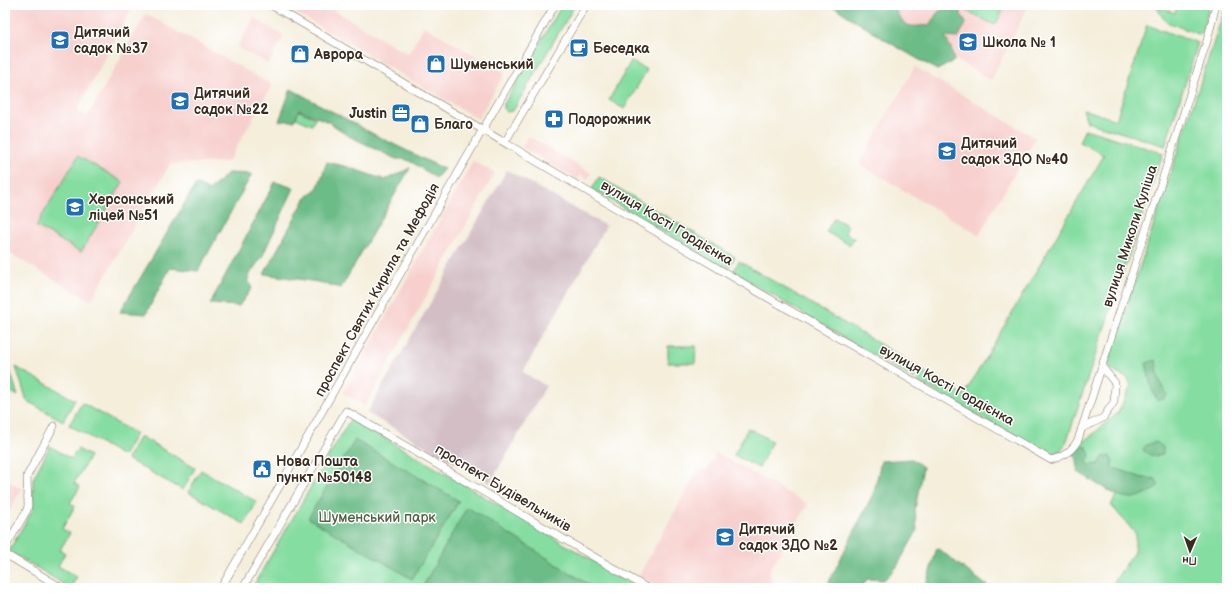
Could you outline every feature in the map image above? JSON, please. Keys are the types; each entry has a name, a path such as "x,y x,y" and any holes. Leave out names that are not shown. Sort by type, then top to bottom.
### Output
{"street":[{"name":"вулиця Кості Гордієнка","path":"271,5 791,311 1051,460"},
{"name":"проспект Святих Кирила та Мефодія","path":"221,588 555,5"},
{"path":"505,142 586,5"},
{"name":"вулиця Миколи Куліша","path":"1051,460 1061,457 1069,452 1078,440 1205,48 1216,5"},
{"path":"1082,428 1103,418 1114,402 1115,383 1102,367"},
{"name":"проспект Будівельників","path":"243,588 346,411 647,588"},
{"path":"5,548 27,510 27,476 54,426"},
{"path":"5,554 62,588"}],"shaded area":[{"path":"5,5 133,6 77,110 87,117 146,14 272,85 228,162 170,164 91,301 5,251"},
{"name":"Шуменський","path":"283,5 325,5 408,54 424,26 505,73 478,119"},
{"name":"Школа № 1","path":"860,5 1029,5 991,80"},
{"path":"254,18 284,36 268,64 237,47"},
{"name":"Дитячий садок ЗДО №40","path":"915,67 1035,138 979,235 859,164"},
{"path":"528,136 591,173 588,179 581,175 578,180 522,147"},
{"path":"473,161 495,173 365,406 343,393"},
{"path":"507,170 606,226 523,372 546,386 490,483 367,413"},
{"name":"Дитячий садок ЗДО №2","path":"716,453 808,504 770,570 771,588 660,588 639,575 699,469 707,470"},
{"path":"5,479 22,489 5,518"}],"green space":[{"path":"562,5 575,5 514,109 506,112 504,109 504,104"},
{"path":"831,5 898,5 896,11 902,21 909,26 918,26 929,25 938,12 949,5 959,5 960,12 966,23 958,38 945,37 951,48 954,61 937,70 885,40"},
{"path":"960,5 1006,5 995,25 959,7"},
{"path":"1177,5 1210,5 1201,35 1169,23 1163,18 1156,6 1175,13"},
{"path":"1226,5 1227,588 1110,588 1134,552 1136,534 1111,505 1117,495 1132,498 1156,479 1142,478 1099,464 1089,465 1087,462 1087,447 1079,446 1118,413 1131,386 1128,378 1116,373 1107,366"},
{"path":"1147,25 1198,43 1165,146 1087,122 1083,109 1116,120"},
{"path":"631,61 647,70 624,109 609,100"},
{"path":"291,89 379,137 444,169 436,178 405,159 396,159 349,136 329,122 299,110 294,121 279,121"},
{"path":"299,111 315,118 312,125 296,118"},
{"path":"1085,129 1163,153 1066,443 1060,451 1052,455 1043,452 917,381 923,371 964,395 1104,155 1079,142"},
{"path":"78,156 123,182 81,252 36,226"},
{"path":"327,162 348,167 385,180 410,168 341,288 318,282 264,274 305,199 318,187"},
{"path":"228,173 252,174 198,271 170,268 146,314 120,312 196,184 209,191"},
{"path":"599,177 735,257 727,270 592,189"},
{"path":"275,182 294,188 262,257 251,272 248,280 252,288 239,306 210,304"},
{"path":"834,218 848,226 845,233 854,238 850,245 826,232"},
{"path":"739,261 920,368 914,379 733,272"},
{"path":"668,346 696,346 695,363 668,363"},
{"path":"1156,360 1159,378 1167,395 1164,399 1157,400 1152,390 1146,363"},
{"path":"5,362 8,364 18,396 5,388"},
{"path":"16,367 75,400 63,421 27,401"},
{"path":"82,403 136,434 123,456 69,425"},
{"name":"Шуменський парк","path":"351,418 639,588 252,588"},
{"path":"748,428 772,441 759,468 734,455"},
{"path":"140,436 195,468 183,490 127,459"},
{"path":"355,440 459,501 412,579 308,518"},
{"path":"1156,442 1163,447 1163,455 1152,456 1143,450 1146,445"},
{"path":"50,446 71,459 78,449 90,456 74,483 80,487 70,503 75,506 62,529 70,533 60,550 65,553 58,566 77,577 70,588 9,551 33,509 33,479"},
{"path":"1079,446 1087,447 1090,455 1087,462 1089,465 1099,464 1103,457 1110,456 1113,461 1111,468 1142,478 1156,479 1159,485 1146,494 1135,498 1125,497 1111,492 1078,472 1074,452"},
{"path":"912,459 923,467 915,509 917,531 896,568 884,580 867,579 862,588 826,588 874,492 881,461"},
{"path":"201,470 257,502 244,524 188,492"},
{"path":"467,507 594,588 422,588"},
{"path":"937,548 990,588 925,588"}],"place":[{"name":"Дитячий садок №37","path":"60,40"},
{"name":"Школа № 1","path":"968,42"},
{"name":"Беседка","path":"579,48"},
{"name":"Аврора","path":"300,54"},
{"name":"Шуменський","path":"436,64"},
{"name":"Дитячий садок №22","path":"180,101"},
{"name":"Justin","path":"401,113"},
{"name":"Подорожник","path":"554,119"},
{"name":"Благо","path":"420,124"},
{"name":"Дитячий садок ЗДО №40","path":"947,151"},
{"name":"Херсонський ліцей №51","path":"75,207"},
{"name":"Нова Пошта пункт №50148","path":"262,469"},
{"name":"Дитячий садок ЗДО №2","path":"725,537"}]}
